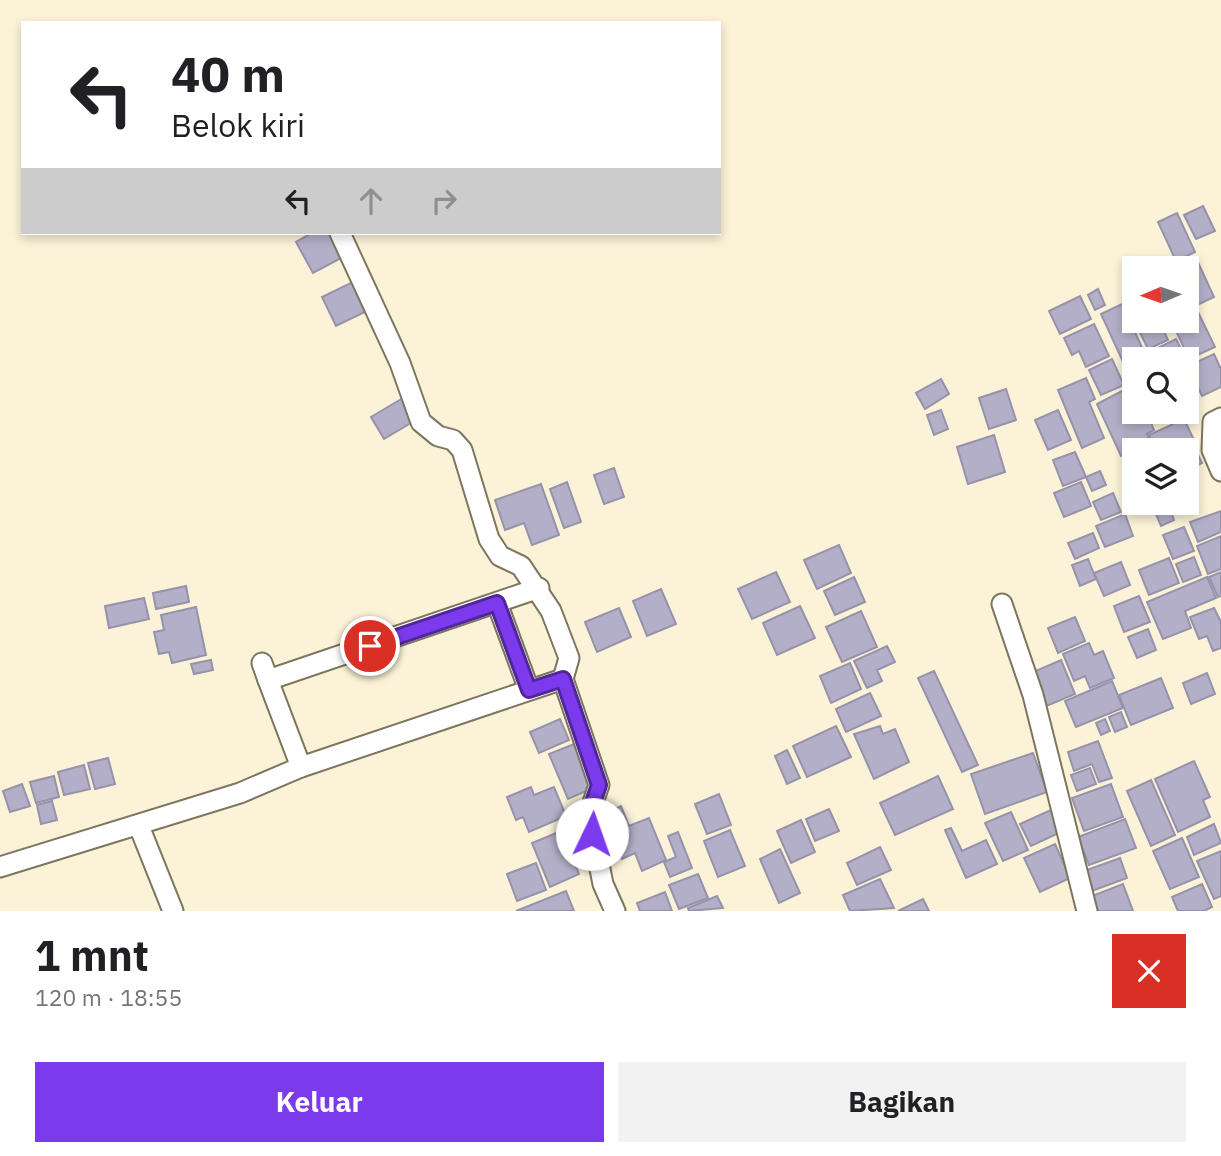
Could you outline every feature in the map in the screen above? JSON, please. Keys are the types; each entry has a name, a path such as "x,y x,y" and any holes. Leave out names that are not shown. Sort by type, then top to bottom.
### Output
{"street":[{"path":"341,235 400,363 421,422 438,436 453,440 462,450 489,539 500,556 522,566 539,588 559,628 569,658 563,679 599,785 589,814 603,884 615,911"},
{"path":"1221,418 1213,422 1210,434 1221,471"},
{"path":"300,767 265,671 497,603 539,588"},
{"path":"497,603 529,690"},
{"path":"1002,604 1033,695 1087,911"},
{"path":"0,867 240,793 300,767 563,679"},
{"path":"139,826 173,911"}],"building":[{"path":"1203,206 1215,231 1196,239 1184,215"},
{"path":"1177,213 1195,252 1187,256 1174,256 1158,222"},
{"path":"308,235 331,235 343,257 313,273 296,242"},
{"path":"1199,264 1214,297 1199,304"},
{"path":"357,280 371,309 336,326 322,297"},
{"path":"1098,289 1105,305 1095,310 1088,295"},
{"path":"1080,296 1091,319 1060,334 1049,311"},
{"path":"1122,304 1122,333 1135,333 1142,347 1122,347 1122,360 1101,314"},
{"path":"1199,314 1215,347 1199,354 1199,347 1183,347 1177,333 1199,333"},
{"path":"1094,324 1109,356 1086,367 1079,351 1072,355 1064,338"},
{"path":"1140,333 1165,333 1168,340 1147,347"},
{"path":"1176,339 1180,347 1160,347"},
{"path":"1214,354 1221,369 1221,387 1202,396 1199,390 1199,361"},
{"path":"1112,359 1122,386 1101,395 1089,370"},
{"path":"1086,378 1095,399 1089,402 1104,438 1082,448 1058,390"},
{"path":"941,379 949,394 925,409 916,393"},
{"path":"1006,389 1016,420 989,429 979,398"},
{"path":"1122,391 1122,424 1151,424 1154,430 1147,434 1149,438 1122,438 1121,456 1097,404"},
{"path":"403,398 416,420 384,439 371,417"},
{"path":"941,410 948,429 934,435 927,415"},
{"path":"1058,410 1071,440 1048,450 1035,420"},
{"path":"1173,424 1186,424 1193,438 1150,438 1149,435"},
{"path":"994,435 1005,472 968,484 957,447"},
{"path":"1075,452 1086,477 1063,486 1053,460"},
{"path":"614,468 624,497 604,504 594,475"},
{"path":"1100,471 1106,485 1092,491 1086,477"},
{"path":"567,482 581,522 564,528 550,489"},
{"path":"1081,482 1091,506 1064,517 1054,493"},
{"path":"541,484 559,535 532,545 524,523 505,530 495,500"},
{"path":"1113,493 1121,512 1101,520 1093,502"},
{"path":"1221,511 1221,532 1198,542 1190,522"},
{"path":"1125,515 1133,536 1105,547 1096,526"},
{"path":"1156,515 1172,515 1174,520 1161,526"},
{"path":"1184,527 1194,551 1173,559 1163,535"},
{"path":"1093,533 1099,548 1075,559 1068,543"},
{"path":"1221,536 1221,569 1208,574 1197,546"},
{"path":"839,545 851,573 817,589 804,560"},
{"path":"1194,557 1201,575 1183,582 1176,564"},
{"path":"1169,558 1179,583 1149,595 1139,570"},
{"path":"1088,559 1096,579 1080,586 1072,565"},
{"path":"1121,562 1130,585 1104,596 1094,573"},
{"path":"776,572 790,602 752,619 738,589"},
{"path":"1221,572 1221,596 1218,597 1209,577"},
{"path":"854,577 865,602 835,615 824,591"},
{"path":"1207,577 1216,598 1185,611 1191,628 1163,639 1147,602"},
{"path":"186,586 189,602 156,609 153,593"},
{"path":"661,589 676,624 647,636 633,601"},
{"path":"1139,596 1150,622 1124,632 1114,606"},
{"path":"144,598 149,619 109,628 105,606"},
{"path":"800,606 815,638 777,655 763,623"},
{"path":"196,607 206,655 172,663 169,652 159,654 154,632 164,630 161,615"},
{"path":"619,608 631,637 597,652 585,622"},
{"path":"1214,608 1221,622 1221,648 1213,651 1207,636 1199,639 1190,617"},
{"path":"861,611 877,647 842,662 826,627"},
{"path":"1075,617 1085,641 1058,653 1048,628"},
{"path":"1148,629 1156,650 1137,658 1128,637"},
{"path":"1089,643 1094,655 1103,651 1114,678 1090,688 1085,676 1074,681 1063,654"},
{"path":"887,646 895,662 877,670 882,681 867,688 854,661"},
{"path":"211,660 213,670 194,674 191,664"},
{"path":"1061,660 1075,694 1044,707 1031,673"},
{"path":"850,663 861,689 831,703 820,676"},
{"path":"934,671 978,765 962,772 918,678"},
{"path":"1207,673 1215,694 1191,704 1183,683"},
{"path":"1161,678 1173,708 1131,725 1119,695"},
{"path":"1112,681 1123,708 1076,727 1065,701"},
{"path":"870,693 881,716 846,732 836,709"},
{"path":"1121,712 1127,727 1115,732 1109,717"},
{"path":"560,719 569,740 539,753 530,732"},
{"path":"1105,719 1110,731 1101,735 1096,723"},
{"path":"836,726 851,757 807,777 793,746"},
{"path":"880,726 883,734 895,729 909,762 874,779 854,734"},
{"path":"1098,741 1112,778 1099,782 1092,764 1074,771 1068,752"},
{"path":"574,744 593,788 568,799 549,754"},
{"path":"787,750 800,778 787,784 775,756"},
{"path":"1033,753 1047,792 985,814 971,774"},
{"path":"108,758 115,784 95,789 88,763"},
{"path":"1194,761 1210,797 1203,800 1210,817 1178,832 1155,779"},
{"path":"84,765 90,789 64,795 58,772"},
{"path":"1090,768 1096,784 1077,791 1071,775"},
{"path":"54,776 59,797 36,803 30,782"},
{"path":"938,776 953,809 895,835 880,803"},
{"path":"1151,780 1175,835 1151,846 1127,791"},
{"path":"22,784 30,806 10,812 3,791"},
{"path":"1111,784 1123,817 1084,831 1072,798"},
{"path":"531,787 534,795 554,787 566,816 529,832 523,817 516,820 507,797"},
{"path":"719,794 731,825 707,834 695,804"},
{"path":"52,801 57,820 41,824 37,805"},
{"path":"621,806 629,826 649,818 666,860 642,871 635,853 622,859 604,814"},
{"path":"829,809 839,831 815,841 806,819"},
{"path":"1053,809 1063,831 1031,846 1020,824"},
{"path":"1011,812 1028,850 1003,861 985,823"},
{"path":"1125,819 1136,848 1089,865 1078,837"},
{"path":"801,820 815,852 791,863 777,831"},
{"path":"1214,824 1221,843 1194,855 1187,837"},
{"path":"951,828 962,851 986,840 997,864 966,878 945,830"},
{"path":"730,830 745,866 718,877 704,841"},
{"path":"561,831 579,874 550,887 532,843"},
{"path":"678,832 692,868 670,877 664,862 676,857 668,836"},
{"path":"1182,838 1199,877 1170,889 1153,851"},
{"path":"1055,844 1070,878 1040,892 1024,858"},
{"path":"880,847 891,870 857,885 847,863"},
{"path":"780,849 800,893 779,903 760,859"},
{"path":"1221,851 1221,896 1214,899 1197,861"},
{"path":"1120,858 1127,878 1092,891 1084,871"},
{"path":"536,863 546,890 517,901 507,874"},
{"path":"698,874 708,898 679,909 669,885"},
{"path":"880,879 894,908 850,911 843,895"},
{"path":"1123,884 1133,911 1098,911 1092,896"},
{"path":"1202,884 1212,907 1204,911 1178,911 1172,897"},
{"path":"566,891 574,911 516,911"},
{"path":"665,892 672,911 640,911 637,903"},
{"path":"717,896 723,908 689,911 688,908"},
{"path":"923,899 929,911 898,911"}],"route":[{"path":"370,646 497,603 529,690 563,679 599,785 589,814 592,834"}]}
